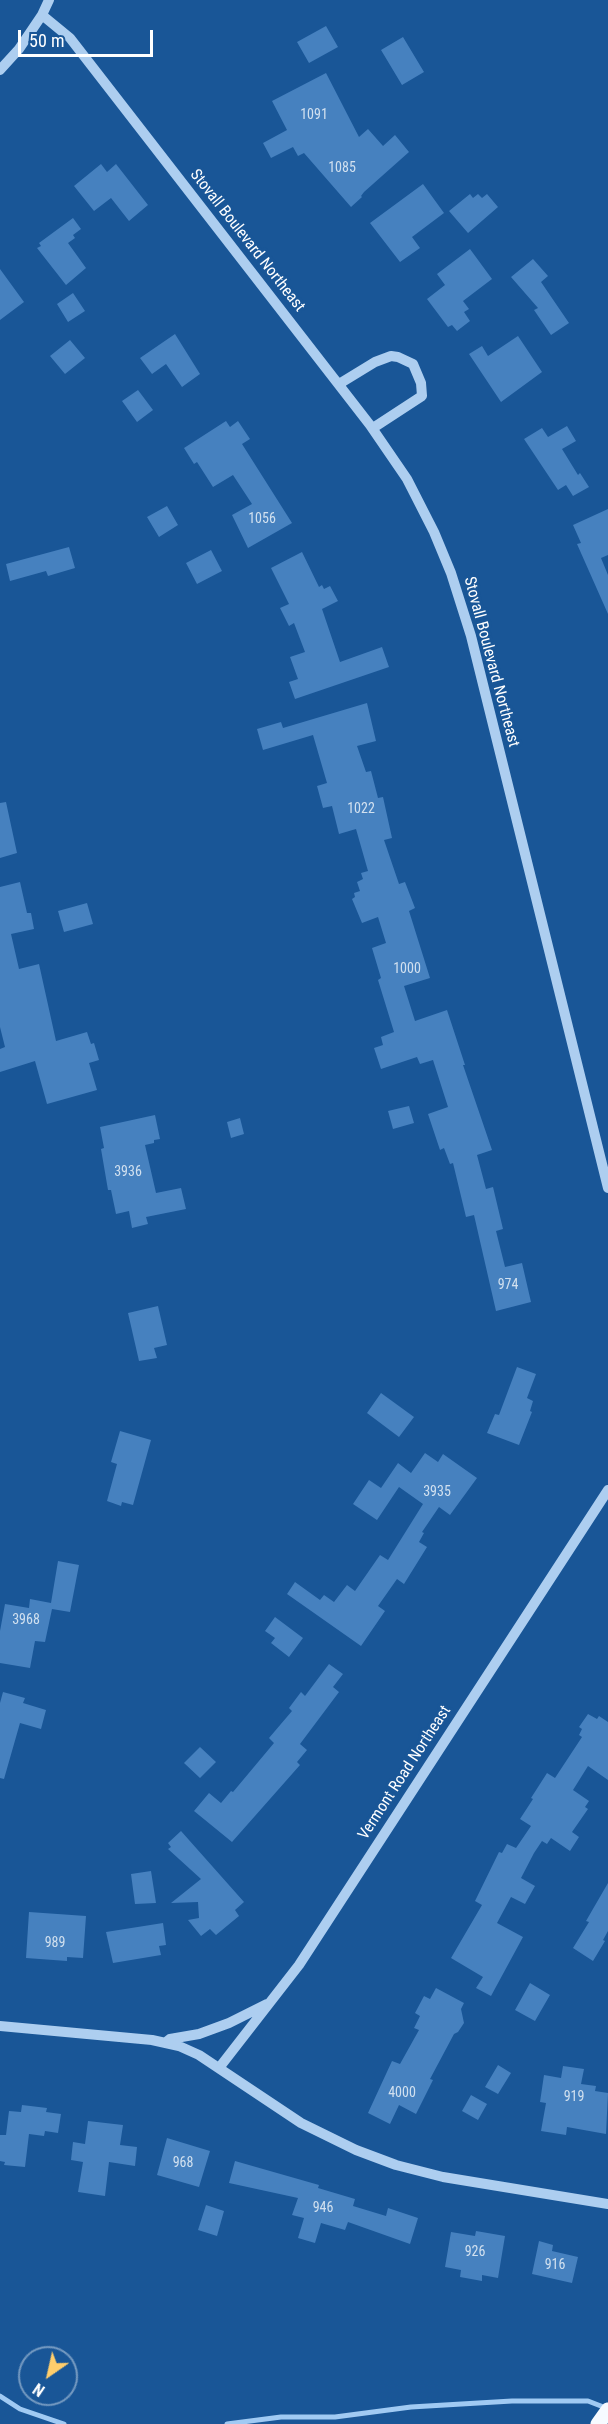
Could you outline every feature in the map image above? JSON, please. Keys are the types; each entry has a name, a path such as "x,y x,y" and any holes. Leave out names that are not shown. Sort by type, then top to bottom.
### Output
{"main road":[{"path":"598,2424 608,2410"}],"street":[{"path":"0,70 20,50 49,0"},
{"name":"Stovall Boulevard Northeast","path":"42,15 70,38 373,428 407,479 434,532 451,573 470,631 608,1188"},
{"path":"339,384 375,362 391,356 413,364 421,382 422,396 373,428"},
{"name":"Vermont Road Northeast","path":"219,2068 298,1965 608,1490"},
{"path":"165,2043 170,2039 199,2034 229,2023 270,2002"},
{"path":"0,2026 179,2046 199,2055 301,2123 356,2151 443,2178 608,2204"}],"building":[{"path":"326,26 338,47 309,63 297,42"},
{"path":"403,37 424,72 402,85 381,50"},
{"path":"326,73 359,137 368,129 383,146 395,135 409,152 364,192 351,207 304,153 298,156 293,147 271,158 263,143 287,130 272,101"},
{"path":"101,164 107,172 116,164 148,205 129,221 111,198 94,211 74,186"},
{"path":"423,184 444,213 412,237 420,248 400,262 370,223"},
{"path":"470,194 473,198 478,194 482,198 487,194 498,207 468,233 449,211"},
{"path":"73,218 81,229 68,243 86,268 66,285 37,248 41,246 39,243"},
{"path":"470,249 492,279 463,301 469,309 464,312 470,321 457,331 452,325 448,327 427,299 445,285 437,274"},
{"path":"533,259 548,276 541,282 569,323 551,335 534,310 538,308 511,277"},
{"path":"0,269 24,302 0,320"},
{"path":"73,293 85,311 68,322 57,304"},
{"path":"175,334 200,374 182,387 166,364 152,374 140,358"},
{"path":"518,336 542,372 501,402 469,354 482,346 488,356"},
{"path":"70,340 85,358 65,374 50,356"},
{"path":"138,390 153,410 137,422 122,401"},
{"path":"226,421 230,427 238,421 250,439 242,444 292,523 248,548 232,515 252,504 233,475 213,487 197,462 194,464 184,448"},
{"path":"567,426 576,441 562,449 578,475 580,473 589,487 573,496 566,485 558,490 524,439 542,428 548,437"},
{"path":"167,506 178,525 159,537 147,517"},
{"path":"608,509 608,555 601,558 608,575 608,614 577,544 581,543 573,525"},
{"path":"69,547 75,568 48,576 46,571 10,581 6,564"},
{"path":"211,550 222,571 197,584 186,563"},
{"path":"302,552 319,587 322,585 324,589 330,586 338,601 322,609 340,662 382,647 389,667 295,699 289,682 298,679 290,657 305,652 294,623 289,626 280,608 289,604 271,568"},
{"path":"367,703 376,741 357,746 366,772 371,771 378,798 383,797 392,838 384,840 399,884 405,882 415,908 409,911 430,978 404,986 415,1021 447,1010 492,1150 477,1155 486,1189 493,1187 503,1229 496,1231 505,1267 522,1263 531,1302 496,1311 474,1215 466,1217 453,1163 450,1164 444,1148 440,1150 428,1114 448,1107 433,1060 420,1064 417,1057 381,1069 374,1048 383,1045 381,1037 394,1032 378,980 381,978 372,948 386,943 378,917 362,923 352,899 355,897 354,893 360,891 357,882 363,879 361,873 368,871 356,829 339,834 332,806 323,808 317,786 327,783 313,735 263,750 257,729 281,722 283,728"},
{"path":"6,802 17,853 0,858 0,803"},
{"path":"20,882 27,913 31,913 34,929 11,934 19,969 39,964 56,1041 87,1032 91,1044 94,1043 99,1060 89,1063 97,1090 47,1104 35,1061 0,1072 0,1049 5,1047 0,1027 0,887"},
{"path":"87,903 93,924 64,932 58,911"},
{"path":"409,1106 414,1123 393,1129 388,1111"},
{"path":"155,1115 160,1139 145,1145 156,1193 181,1188 186,1209 146,1217 148,1224 132,1228 129,1211 116,1214 111,1190 108,1190 100,1127"},
{"path":"240,1118 244,1134 231,1138 227,1122"},
{"path":"158,1306 167,1345 154,1348 157,1358 139,1361 128,1313"},
{"path":"517,1367 536,1374 527,1398 533,1401 530,1411 532,1412 519,1445 487,1433 495,1414 499,1415"},
{"path":"381,1393 414,1417 399,1437 367,1413"},
{"path":"120,1431 151,1440 133,1505 122,1502 121,1506 107,1501 117,1464 111,1462"},
{"path":"425,1453 438,1462 443,1454 477,1478 450,1515 439,1507 422,1532 424,1533 419,1542 427,1547 404,1584 397,1579 378,1606 385,1611 361,1646 287,1594 295,1582 320,1600 324,1595 334,1602 347,1585 355,1591 380,1555 388,1560 423,1504 399,1487 377,1520 353,1504 369,1480 381,1488 398,1463 411,1473"},
{"path":"58,1561 79,1565 70,1612 52,1609 45,1642 35,1641 30,1668 0,1663 0,1631 5,1604 29,1608 30,1599 51,1603"},
{"path":"275,1617 303,1638 289,1657 271,1643 275,1638 265,1631"},
{"path":"329,1664 343,1674 333,1687 339,1692 300,1744 307,1750 297,1762 300,1765 232,1842 194,1811 209,1793 221,1803 231,1791 233,1792 274,1743 269,1738 292,1711 289,1708 301,1692 305,1696"},
{"path":"3,1692 25,1698 23,1703 46,1710 41,1729 20,1723 4,1779 0,1778 0,1703"},
{"path":"588,1714 597,1719 599,1716 608,1722 608,1780 588,1766 573,1790 589,1801 585,1807 588,1809 572,1832 579,1837 570,1851 551,1838 547,1844 542,1841 534,1853 521,1878 535,1886 525,1904 511,1897 497,1923 523,1937 491,1996 476,1988 483,1977 451,1958 482,1905 475,1901 499,1852 502,1853 507,1844 516,1848 531,1826 520,1819 547,1773 555,1778 582,1737 579,1735 582,1729 579,1727"},
{"path":"200,1747 216,1762 200,1778 184,1763"},
{"path":"181,1831 244,1902 235,1910 239,1916 216,1935 210,1929 201,1936 188,1920 199,1918 198,1902 171,1903 201,1879 168,1849 171,1847 168,1843"},
{"path":"151,1871 156,1903 135,1904 131,1874"},
{"path":"608,1883 608,1931 593,1961 573,1948"},
{"path":"29,1912 86,1916 83,1958 67,1957 67,1961 26,1958"},
{"path":"163,1923 166,1945 159,1946 161,1955 113,1963 106,1932"},
{"path":"530,1983 550,1995 535,2021 515,2010"},
{"path":"436,1988 464,2003 461,2009 464,2023 454,2034 430,2079 433,2080 416,2114 399,2105 390,2124 368,2113 392,2061 400,2064 419,2030 414,2028 420,2016 415,2013 424,1996 430,1999"},
{"path":"498,2065 511,2073 498,2094 485,2087"},
{"path":"563,2066 584,2069 581,2084 596,2086 595,2091 608,2093 606,2134 567,2127 566,2135 541,2131 546,2103 540,2102 544,2075 561,2078"},
{"path":"471,2095 487,2104 478,2120 462,2111"},
{"path":"22,2105 47,2108 46,2112 61,2114 58,2133 45,2131 44,2136 29,2134 25,2167 4,2165 5,2162 0,2161 0,2135 6,2135 9,2111 21,2112"},
{"path":"88,2121 123,2125 120,2145 137,2147 135,2166 109,2162 105,2196 78,2192 83,2162 71,2160 73,2142 85,2144"},
{"path":"167,2138 210,2151 199,2187 157,2175"},
{"path":"235,2161 319,2185 318,2188 355,2199 353,2206 386,2216 388,2208 418,2218 410,2244 348,2222 345,2230 321,2223 315,2243 298,2238 304,2218 292,2215 298,2198 229,2183"},
{"path":"206,2205 224,2211 217,2236 198,2230"},
{"path":"476,2231 505,2236 498,2278 482,2275 482,2281 460,2277 461,2270 445,2267 451,2232 475,2236"},
{"path":"539,2241 553,2245 552,2251 578,2257 572,2283 532,2274"}],"waterway":[{"path":"0,2396 20,2409 64,2424"},
{"path":"227,2424 281,2417 335,2417 411,2407 512,2401 588,2401 606,2408"}]}
